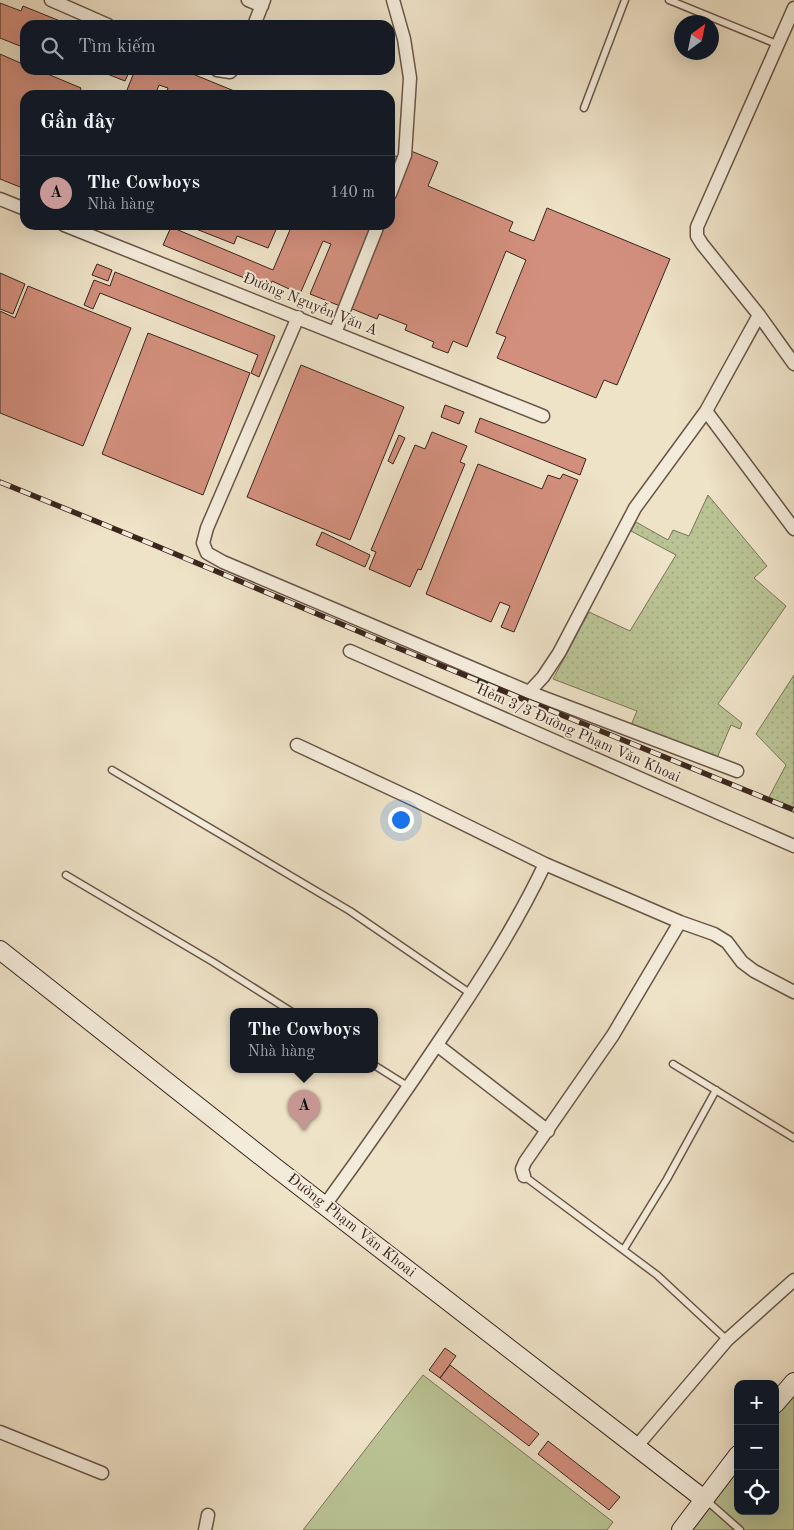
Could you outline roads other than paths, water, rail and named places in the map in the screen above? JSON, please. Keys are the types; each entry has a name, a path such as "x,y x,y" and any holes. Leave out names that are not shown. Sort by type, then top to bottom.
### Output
{"street":[{"path":"51,0 97,20"},
{"path":"248,0 263,3 256,20"},
{"path":"393,0 404,39 410,78 406,155 395,182"},
{"path":"794,8 696,227 697,236 702,244 759,315 794,364"},
{"path":"0,199 20,207"},
{"name":"Đường Nguyễn Văn A","path":"77,230 543,416"},
{"path":"335,333 376,230"},
{"path":"529,692 543,677 559,653 635,508 706,411 759,315"},
{"path":"298,317 207,528 203,543 207,553 223,562 529,692 737,771"},
{"path":"706,411 794,529"},
{"name":"Hẻm 3/3 Đường Phạm Văn Khoai","path":"350,651 794,846"},
{"path":"297,745 545,864 680,922 714,934 727,942 742,962 754,971 794,992"},
{"path":"325,1205 472,994 526,904 545,864"},
{"path":"524,1176 522,1169 525,1162 613,1035 680,922"},
{"name":"Đường Phạm Văn Khoai","path":"0,950 705,1500"},
{"path":"437,1045 548,1131"},
{"path":"636,1447 727,1340 794,1280"},
{"path":"779,1399 794,1382"},
{"path":"0,1432 102,1473"},
{"path":"681,1530 734,1460"},
{"path":"205,1530 208,1515"}],"lane":[{"path":"584,108 625,0"},
{"path":"669,0 779,45"},
{"path":"112,770 350,911 472,994"},
{"path":"66,875 214,962 286,1008"},
{"path":"673,1064 794,1138"},
{"path":"378,1068 409,1087"},
{"path":"624,1249 667,1179 716,1090"},
{"path":"524,1176 657,1275 727,1340"},
{"path":"705,1500 740,1530"}],"railway":[{"path":"0,482 794,810"}],"place":[{"name":"The Cowboys","path":"304,1131"}]}
